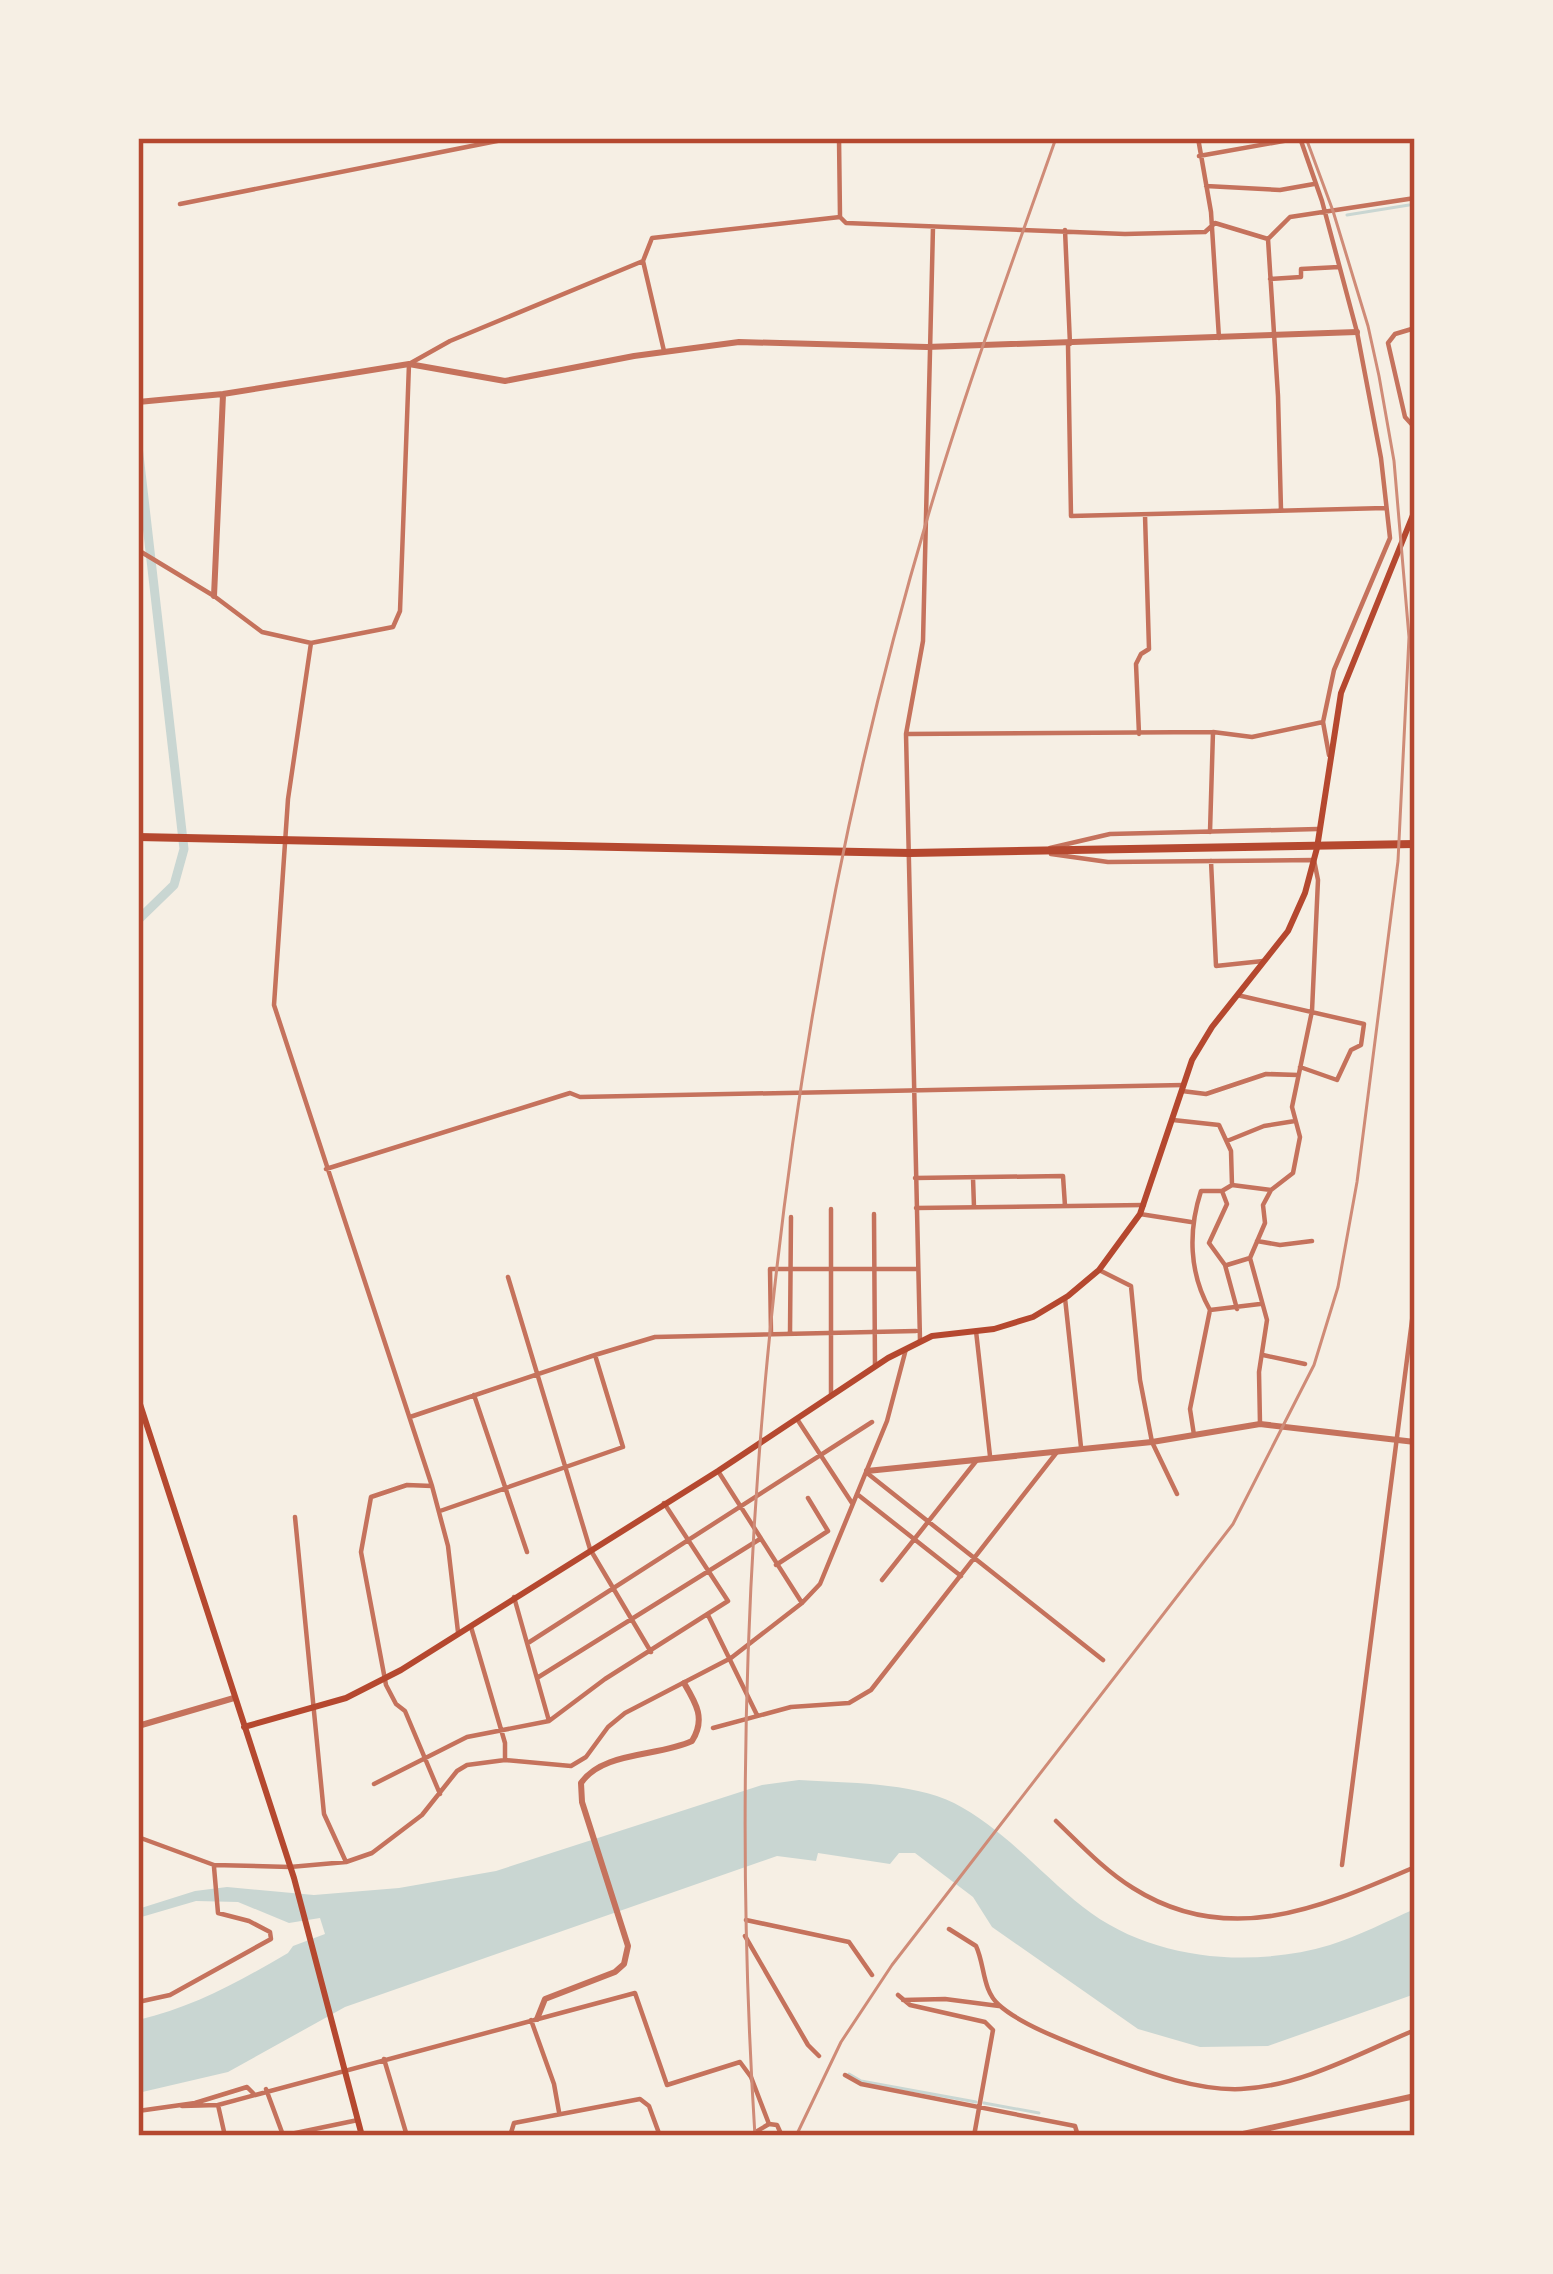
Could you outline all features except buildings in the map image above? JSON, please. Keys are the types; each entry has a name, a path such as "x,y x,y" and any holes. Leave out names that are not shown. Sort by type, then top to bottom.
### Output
{"main road":[{"path":"244,1727 346,1698 384,1679 718,1471 919,1336 976,1331 1033,1317 1099,1270 1142,1209 1192,1060 1288,931 1314,860 1329,755 1351,662 1415,510"},
{"path":"143,838 910,853 1415,844"},
{"path":"139,1403 294,1878 362,2136"}],"street":[{"path":"180,204 512,138"},
{"path":"839,138 840,217 846,223 1125,234 1205,232 1210,224"},
{"path":"1198,138 1219,338"},
{"path":"1199,156 1300,138 1357,332 1390,538 1334,670 1323,722 1329,755"},
{"path":"1206,186 1280,190 1316,184"},
{"path":"1280,510 1268,238 1290,217 1415,198"},
{"path":"664,352 644,261 652,238 840,217"},
{"path":"1210,224 1268,238"},
{"path":"410,1417 655,1337 875,1332 919,1336 906,734 923,641 933,227"},
{"path":"1065,230 1071,516 1388,508"},
{"path":"409,364 449,340 644,261"},
{"path":"1270,279 1301,277 1301,269 1340,267"},
{"path":"1415,328 1395,334 1388,343 1405,417 1415,428"},
{"path":"138,403 409,364 505,381 740,342 927,347 1357,332"},
{"path":"138,550 262,632 311,643 393,627 400,611 409,364"},
{"path":"214,596 223,394"},
{"path":"1139,734 1136,664 1150,649 1145,514"},
{"path":"311,643 285,841 274,1005 433,1486 458,1632"},
{"path":"906,734 1274,735 1323,722"},
{"path":"1210,832 1213,732"},
{"path":"1046,851 1054,845 1110,834 1318,829"},
{"path":"1046,851 1108,862 1314,860 1318,880 1312,1011 1292,1107 1300,1137 1293,1173 1271,1190 1263,1205 1265,1223 1250,1258 1267,1320 1259,1372 1260,1424"},
{"path":"1211,861 1216,967 1263,961"},
{"path":"1237,995 1364,1024 1361,1045 1351,1050 1337,1080 1300,1067"},
{"path":"326,1169 570,1093 580,1097 1183,1088 1206,1094 1266,1074 1298,1076"},
{"path":"1172,1120 1219,1125 1231,1151 1232,1185"},
{"path":"1227,1142 1264,1126 1295,1121"},
{"path":"915,1178 1063,1176 1065,1206"},
{"path":"973,1178 974,1208"},
{"path":"1194,1435 1190,1409 1210,1310 1196,1285 1191,1222 1201,1191 1222,1191 1232,1185 1271,1190"},
{"path":"1222,1191 1227,1204 1209,1243 1225,1265 1237,1309"},
{"path":"916,1208 1142,1209 1191,1222"},
{"path":"830,1209 832,1396"},
{"path":"874,1214 874,1367"},
{"path":"790,1334 791,1217"},
{"path":"1257,1241 1280,1245 1312,1240"},
{"path":"1225,1265 1250,1258"},
{"path":"771,1334 770,1269 916,1269"},
{"path":"1099,1270 1131,1286 1140,1380 1152,1442 1178,1494"},
{"path":"508,1277 590,1549 651,1652"},
{"path":"1342,1865 1415,1297"},
{"path":"1065,1298 1082,1449"},
{"path":"1210,1310 1260,1304"},
{"path":"976,1331 990,1459"},
{"path":"138,1837 214,1865 290,1867 346,1862 372,1853 400,1833 467,1765 505,1760 571,1766 586,1757 625,1713 731,1658 820,1584 887,1420 906,1349"},
{"path":"440,1511 623,1447 595,1355"},
{"path":"1263,1355 1305,1364"},
{"path":"474,1395 527,1552"},
{"path":"796,1419 852,1502"},
{"path":"528,1643 872,1421"},
{"path":"867,1472 1152,1442 1260,1424 1415,1442"},
{"path":"713,1728 790,1707 849,1703 871,1690 1057,1452"},
{"path":"882,1580 977,1460"},
{"path":"718,1471 802,1603"},
{"path":"867,1472 1103,1660"},
{"path":"433,1486 406,1485 371,1497 361,1552 384,1679 404,1711 440,1794"},
{"path":"856,1493 961,1576"},
{"path":"776,1565 828,1531 808,1498"},
{"path":"374,1784 467,1737 549,1721 728,1601 664,1503"},
{"path":"295,1517 324,1814 346,1862"},
{"path":"537,1678 760,1539"},
{"path":"514,1597 549,1721"},
{"path":"708,1615 757,1715"},
{"path":"470,1624 501,1730 505,1760"},
{"path":"559,2114 534,2019 545,1999 624,1964 626,1941 582,1802 581,1783 600,1765 692,1742 700,1721 684,1683"},
{"path":"138,1726 234,1699"},
{"path":"1056,1821 1131,1887 1150,1898 1213,1917 1294,1914 1415,1867"},
{"path":"138,2002 170,1995 271,1939 270,1932 249,1921 218,1913 214,1865"},
{"path":"746,1920 849,1942 872,1975"},
{"path":"949,1929 976,1946 989,1993 1000,2006"},
{"path":"745,1936 819,2056"},
{"path":"179,2105 218,2105 635,1993 668,2085 740,2062 770,2124"},
{"path":"974,2136 993,2030 985,2022 910,2005 900,1997 1000,2006 1076,2045 1144,2071 1235,2089 1293,2079 1415,2030"},
{"path":"384,2059 407,2136"},
{"path":"845,2075 861,2084 1076,2126 1078,2136"},
{"path":"138,2111 247,2087 254,2093"},
{"path":"266,2089 282,2136 358,2120"},
{"path":"1234,2136 1415,2096"},
{"path":"510,2136 514,2123 640,2099 649,2106 660,2136"},
{"path":"218,2105 225,2136"},
{"path":"749,2136 770,2124 782,2136"}],"shaded area":[{"path":"799,1780 898,1787 954,1803 1005,1838 1083,1907 1138,1939 1169,1949 1234,1957 1299,1952 1341,1941 1415,1909 1415,1994 1268,2046 1200,2047 1138,2029 992,1927 973,1897 915,1853 899,1853 890,1864 818,1853 816,1861 777,1856 345,2007 228,2072 138,2093 138,2020 215,1993 293,1946 325,1934 320,1918 289,1923 238,1902 196,1901 138,1918 138,1909 195,1891 227,1887 314,1895 399,1888 496,1871 762,1785"}],"waterway":[{"path":"1347,215 1409,205"},
{"path":"138,446 184,849 174,885 138,920"},
{"path":"849,2074 861,2081 976,2102"},
{"path":"984,2103 1039,2113"}],"railway":[{"path":"755,2136 746,1934 746,1729 754,1524 771,1318 797,1113 832,911 875,711 943,468 1056,138"},
{"path":"796,2136 841,2042 892,1965 1233,1524 1314,1365 1338,1287 1357,1182 1398,861 1409,637 1394,461 1379,376 1333,211 1306,138"}]}
